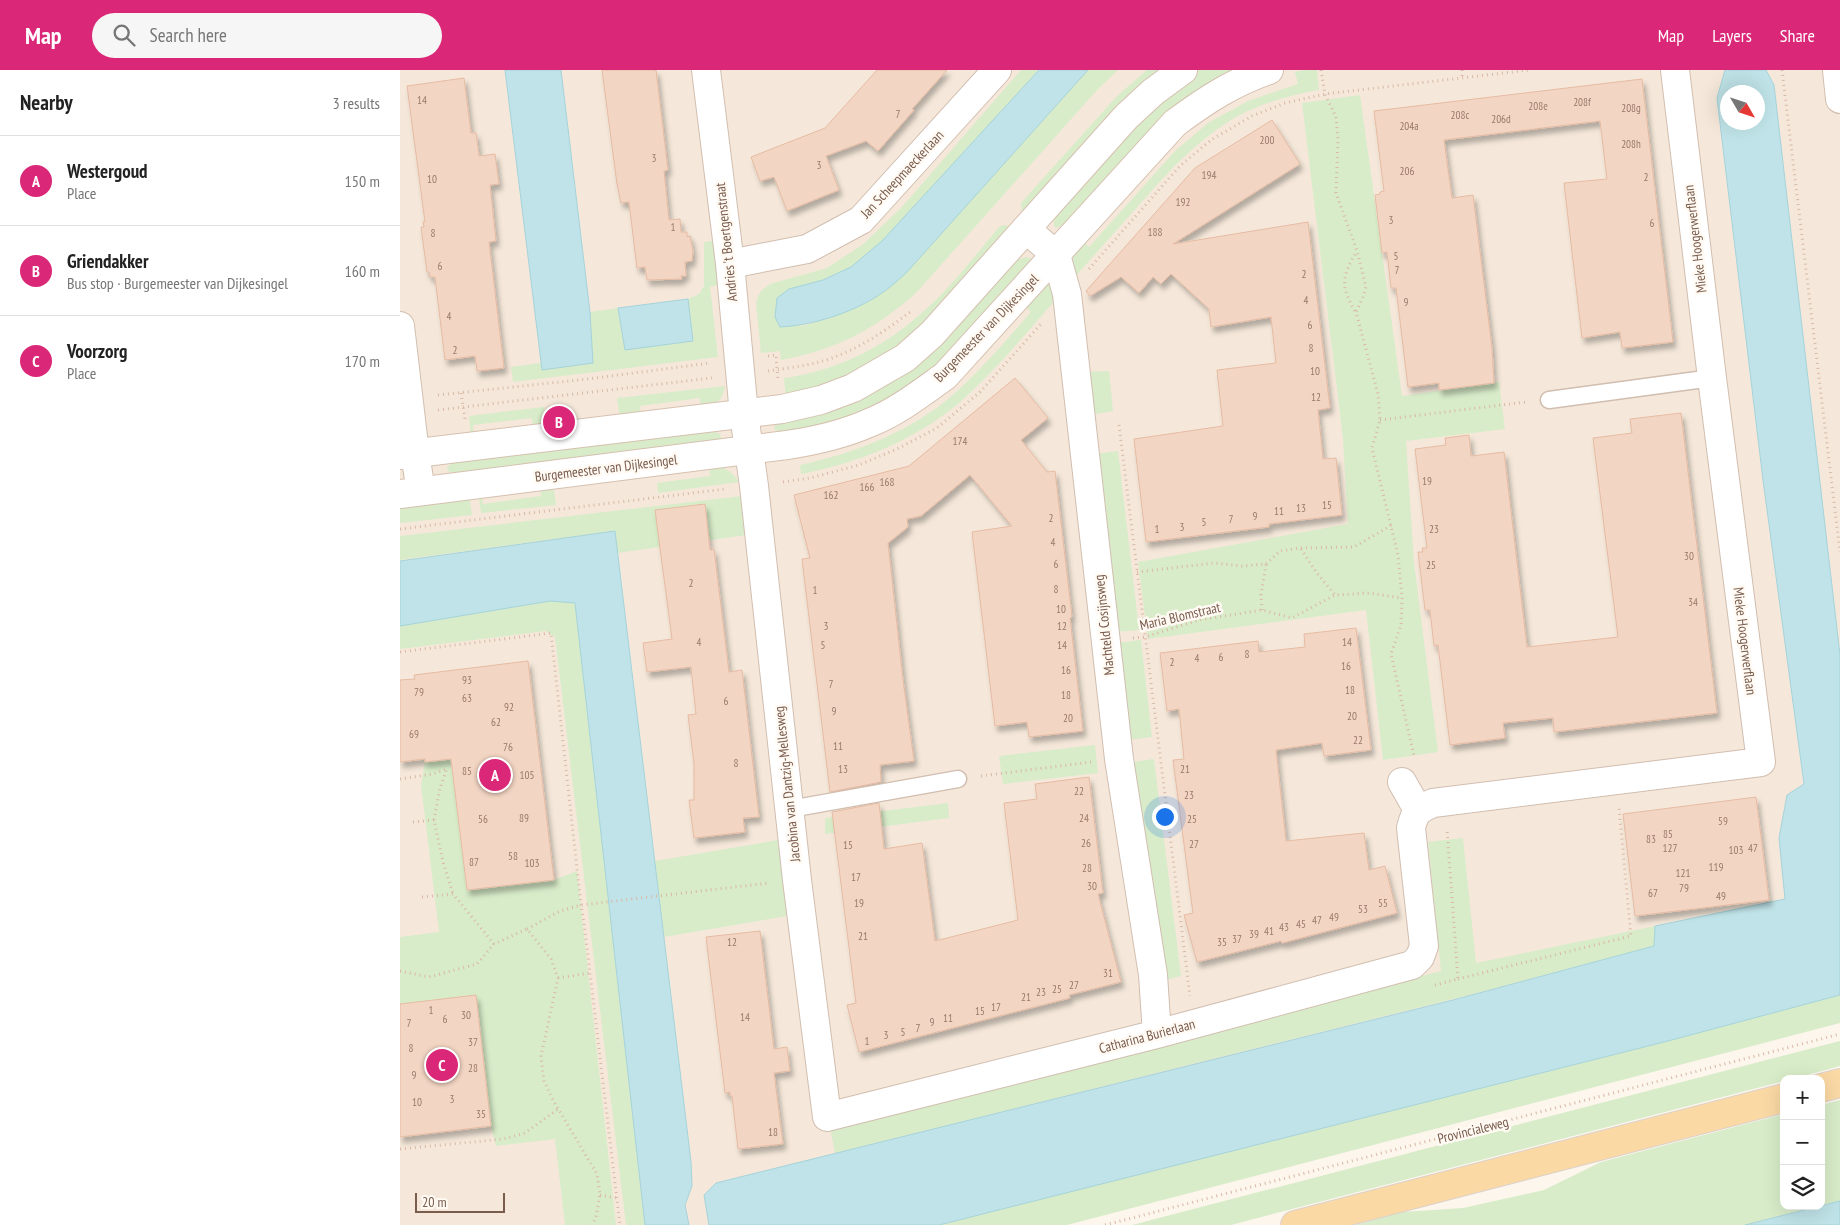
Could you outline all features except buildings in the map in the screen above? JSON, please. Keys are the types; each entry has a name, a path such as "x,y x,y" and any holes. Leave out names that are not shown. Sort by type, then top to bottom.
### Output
{"main road":[{"path":"1825,1087 1840,1084"},
{"path":"1295,1225 1780,1099"}],"street":[{"name":"Andries 't Boertgenstraat","path":"706,70 730,264 744,414"},
{"name":"Jan Scheepmaeckerlaan","path":"730,264 807,249 861,220 997,70"},
{"path":"407,454 782,409 821,400 853,388 905,358 932,334 1126,117 1152,92 1183,70"},
{"name":"Burgemeester van Dijkesingel","path":"410,492 809,442 870,423 909,402 945,376 1175,123 1204,102 1237,82 1269,70"},
{"name":"Mieke Hoogerwerflaan","path":"1418,810 1433,803 1761,762 1675,70"},
{"path":"1837,70 1840,99"},
{"path":"1026,229 1056,255"},
{"name":"Machteld Cosijnsweg","path":"1056,255 1067,294 1073,332 1105,642 1119,758 1153,975 1157,1034"},
{"path":"400,326 409,406 407,454 410,492"},
{"name":"Jacobina van Dantzig-Mellesweg","path":"744,414 755,496 797,880 827,1117"},
{"path":"1402,782 1418,810"},
{"name":"Catharina Burierlaan","path":"827,1117 1157,1034 1412,965 1420,957 1424,946 1411,828 1414,816 1418,810"}],"lane":[{"path":"1549,400 1712,378"},
{"path":"790,809 958,779"}],"path":[{"path":"1321,70 1325,94 1336,117 1338,139 1336,192 1357,251 1366,287 1364,297 1356,312"},
{"path":"1462,70 1462,78"},
{"path":"1782,70 1840,552"},
{"path":"1357,251 1348,266 1345,282 1346,295 1356,312 1378,394 1380,420 1372,448 1392,525 1398,555 1402,598 1401,625 1391,654 1415,754 1402,782"},
{"path":"409,406 598,378 739,367 797,367 825,361 849,351 874,338 916,307"},
{"path":"409,406 739,367 776,355"},
{"path":"1380,420 1549,400"},
{"path":"1119,426 1193,1024"},
{"path":"400,528 591,504"},
{"path":"1137,572 1214,563 1242,566 1266,564 1280,551 1300,548 1354,547 1392,525"},
{"path":"1300,548 1316,572 1335,595"},
{"path":"1262,610 1266,564"},
{"name":"Maria Blomstraat","path":"1105,642 1145,636 1199,620 1262,610 1292,618 1335,595 1369,593 1402,598"},
{"path":"400,652 551,633 581,904 620,1225"},
{"path":"958,779 1119,758"},
{"path":"400,779 433,774 447,769 440,788 434,820 442,862 453,894 494,944"},
{"path":"1458,979 1632,936 1616,780"},
{"path":"413,822 434,820"},
{"path":"400,971 429,977 477,964 494,944 560,911 581,904 797,880"},
{"path":"422,897 453,894"},
{"path":"527,929 551,959 558,978 541,1056 544,1081 558,1109 597,1174 600,1194 596,1217 592,1225"},
{"path":"558,978 590,974"},
{"name":"Provincialeweg","path":"1105,1225 1840,1034"},
{"path":"400,1149 503,1139 526,1133 558,1109"},
{"path":"600,1194 617,1198"}],"shaded area":[{"path":"400,70 1840,70 1840,937 786,1225 400,1225"}],"green space":[{"path":"1021,70 1039,70 882,241 851,267 823,280 789,289 802,326 830,318 868,302 924,253 1088,70 1118,70 1098,89 916,293 885,318 853,337 819,351 781,360 780,351 761,353 756,304 762,290 770,284 827,268 862,245 901,208"},
{"path":"1147,70 1169,70 1026,217 1022,212 1021,203 1117,96"},
{"path":"1199,70 1246,70 1070,222 1056,228 1054,220 1058,209 1134,122 1177,84"},
{"path":"1317,70 1319,90 1266,104 1236,117 1222,126 1196,146 1162,179 1074,278 1073,257 1080,239 1089,247 1175,151 1208,123 1248,101 1298,84 1295,72"},
{"path":"1360,95 1402,396 1499,382 1505,429 1406,441 1414,562 1438,752 1383,760 1366,610 1148,639 1138,562 1348,524 1343,439 1302,103"},
{"path":"1000,226 1009,226 1014,231 934,320 886,361 786,400 784,378 804,375 842,363 860,355 895,334 936,300"},
{"path":"713,241 718,285 710,287 718,357 513,382 511,367 541,363 542,370 593,363 590,312 618,308 625,350 693,341 688,299 699,294 704,286 704,242"},
{"path":"1026,257 1036,259 945,362 865,416 783,434 774,429 775,425 780,422 814,412 1011,262"},
{"path":"1045,284 1054,288 1059,296 986,377 943,416 925,428 885,448 844,463 801,474 800,465 841,454 882,439 901,430 938,407 975,374 1031,312 1022,303"},
{"path":"1109,371 1113,411 1090,415 1086,372"},
{"path":"725,386 722,396 717,402 701,410 700,398 640,406 641,417 620,420 617,398"},
{"path":"544,407 546,428 533,430 532,418 473,425 474,437 471,437 469,416"},
{"path":"710,430 720,434 721,438 711,443 456,474 448,471 447,467 454,462"},
{"path":"1118,451 1139,630 1116,632 1095,454"},
{"path":"709,465 726,469 739,482 658,493 657,483 710,476"},
{"path":"553,483 556,505 481,513 478,492 481,492 483,504 541,496 540,484"},
{"path":"469,494 472,515 400,523 400,502"},
{"path":"742,496 747,535 617,553 614,531 400,560 400,536"},
{"path":"550,601 575,603 645,1225 626,1225 555,637 546,631 400,649 400,624"},
{"path":"1141,640 1152,737 1129,740 1117,643"},
{"path":"1095,745 1098,773 1003,784 999,756"},
{"path":"451,759 467,890 554,880 577,871 616,1225 565,1225 555,1139 496,1146 491,1126 476,996 400,1004 400,937 439,932 421,785 425,762"},
{"path":"1154,759 1181,976 1158,982 1132,762"},
{"path":"948,803 949,818 825,834 825,818"},
{"path":"1463,838 1476,963 1655,926 1654,946 1481,992 835,1153 830,1127 1441,971 1428,842"},
{"path":"784,839 793,915 664,937 655,861"},
{"path":"1840,995 1840,1023 1067,1225 939,1225 1668,1041"},
{"path":"1840,1041 1840,1066 1807,1075 1780,1075 1780,1082 1231,1225 1132,1225"},
{"path":"1840,1100 1840,1201 1825,1204 1825,1120 1825,1104"},
{"path":"1780,1115 1780,1210 1803,1210 1745,1225 1355,1225 1402,1212 1463,1208 1544,1190 1601,1162"}],"water":[{"path":"505,70 561,70 590,312 593,363 542,370"},
{"path":"1039,70 1088,70 904,275 885,291 858,307 827,319 795,326 780,327 775,317 777,298 789,289 823,280 851,267 882,241"},
{"path":"1725,70 1766,70 1774,85 1840,655 1840,995 1668,1041 939,1225 709,1225 704,1195 716,1183 1453,1000 1654,946 1655,926 1785,899 1779,838 1787,795 1804,784 1763,480 1721,130 1765,130 1765,85 1721,85"},
{"path":"1720,88 1720,123 1717,98"},
{"path":"688,299 693,341 625,350 618,308"},
{"path":"615,531 691,1162 692,1186 685,1205 689,1225 645,1225 575,603 550,601 400,626 400,561"},
{"path":"1840,1201 1840,1225 1745,1225 1804,1210 1825,1210 1825,1205"}],"place":[{"name":"Griendakker","path":"559,422"},
{"name":"Westergoud","path":"495,775"},
{"name":"Voorzorg","path":"442,1065"}]}
